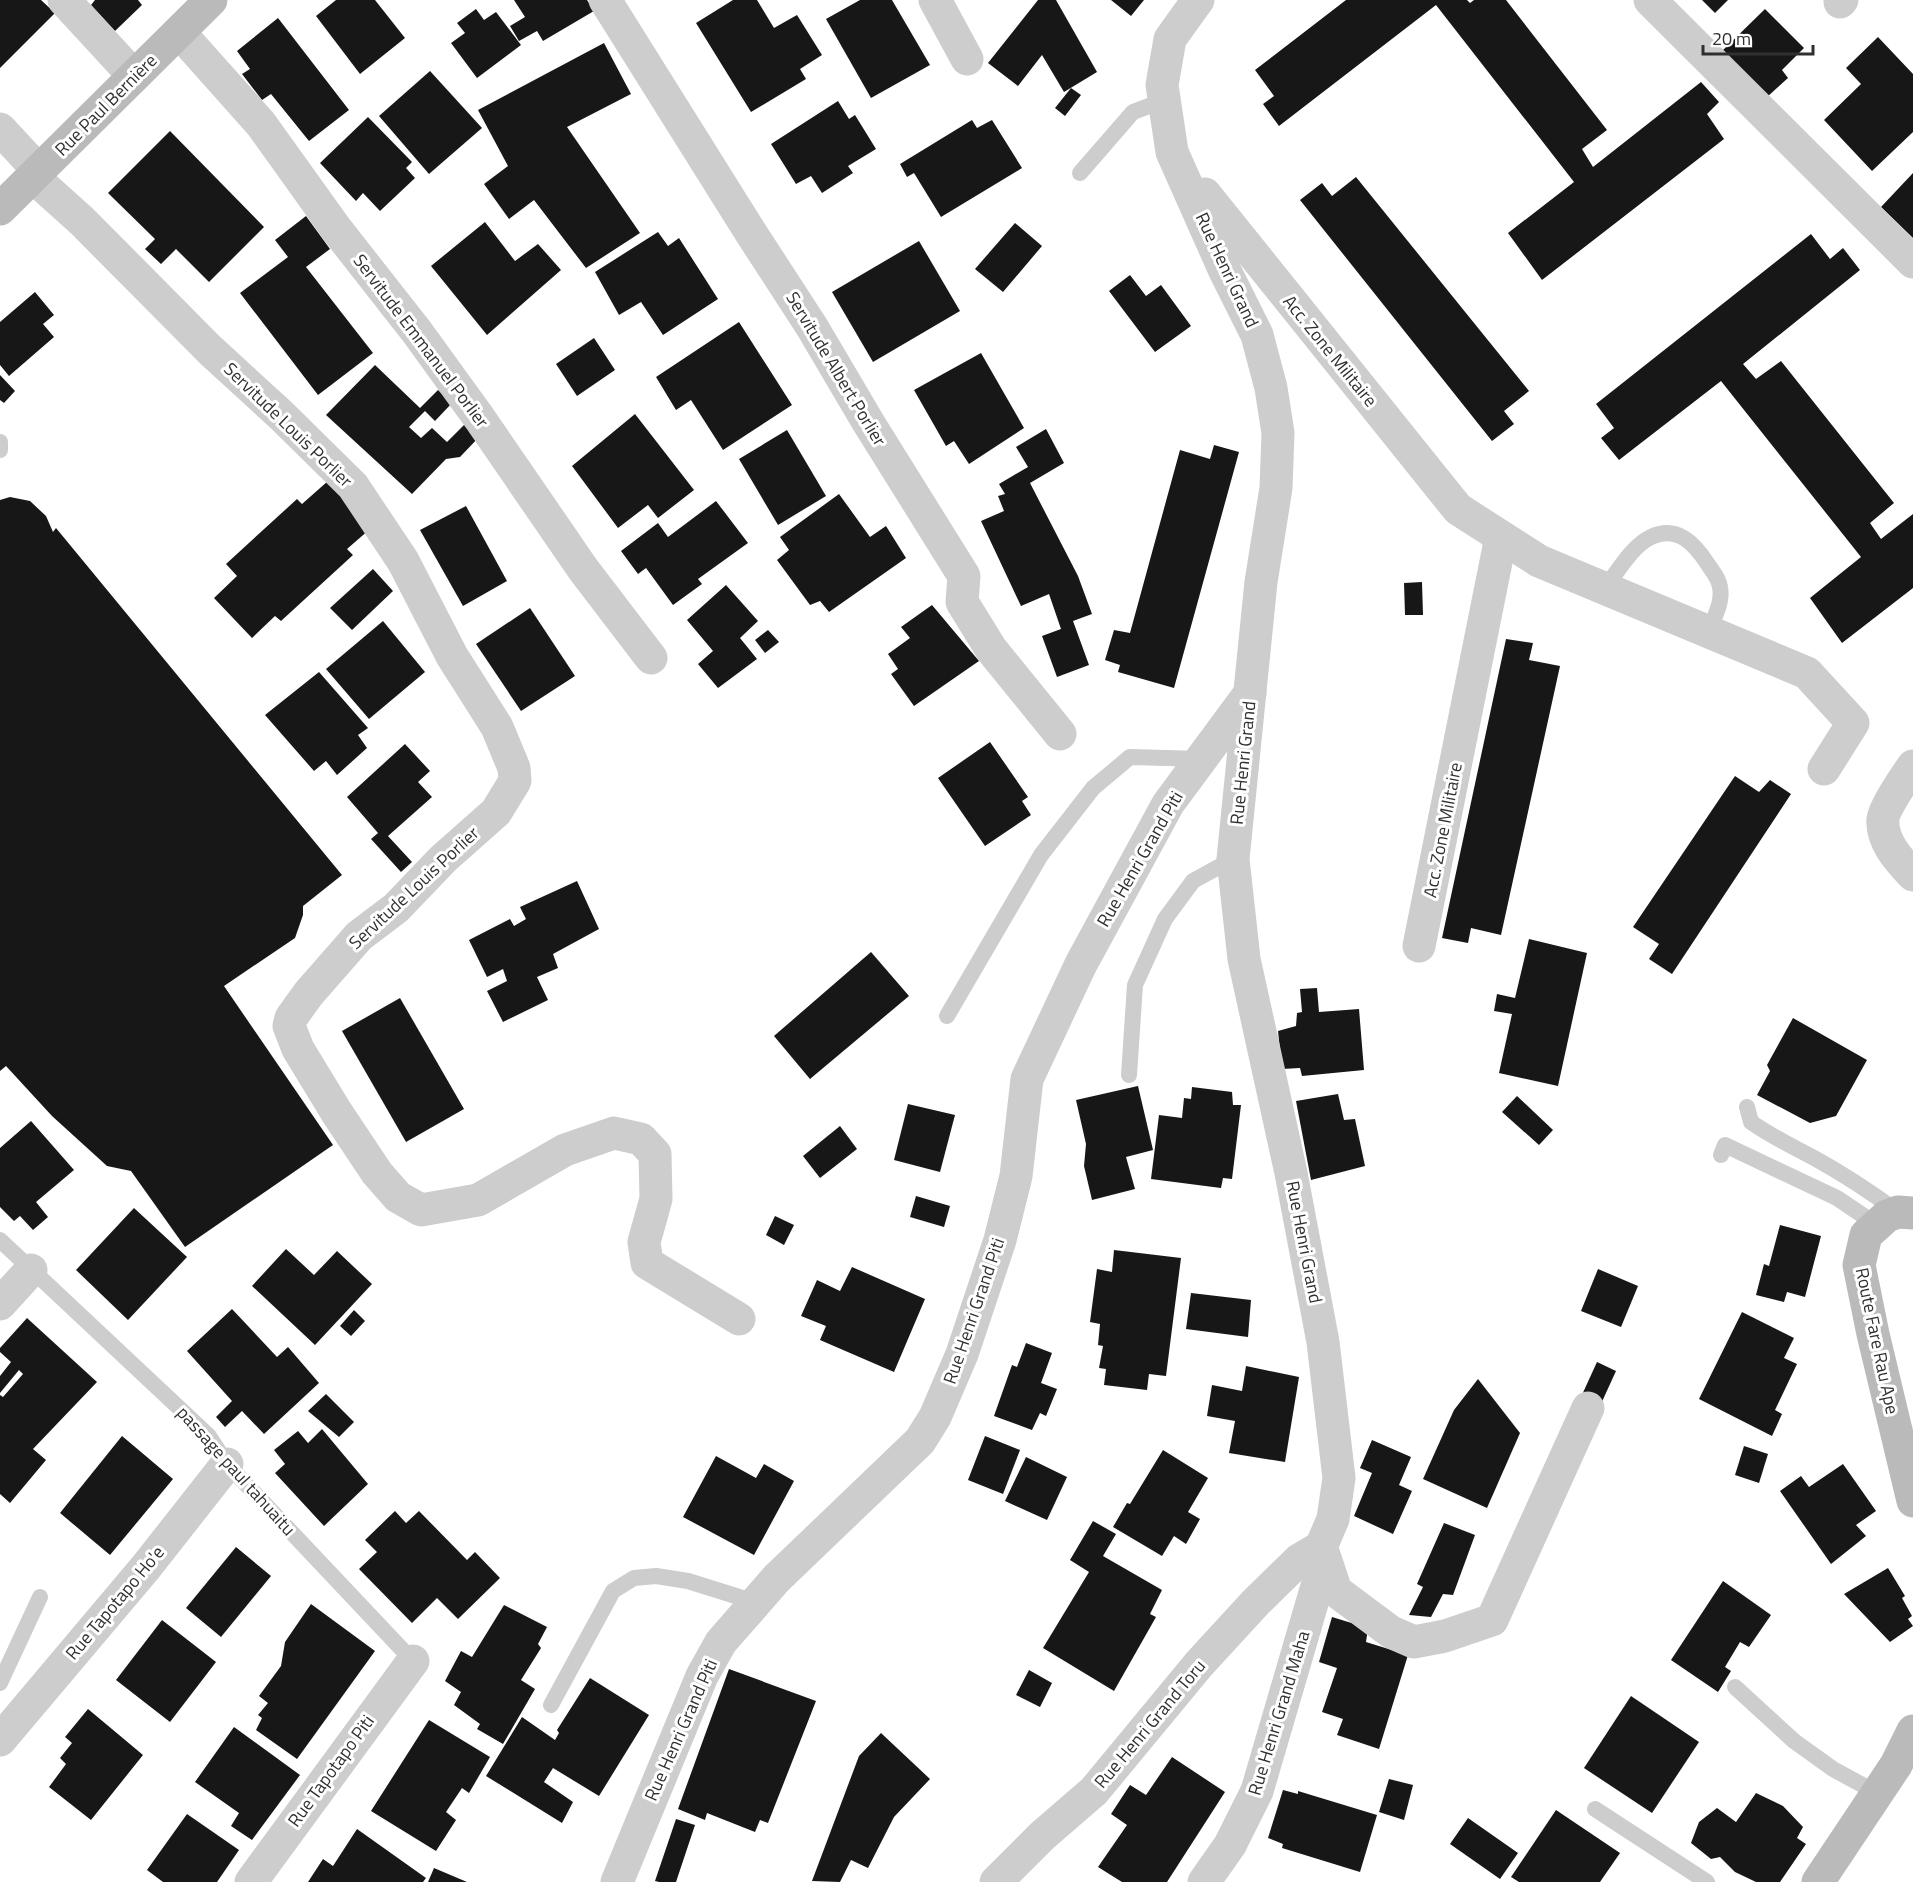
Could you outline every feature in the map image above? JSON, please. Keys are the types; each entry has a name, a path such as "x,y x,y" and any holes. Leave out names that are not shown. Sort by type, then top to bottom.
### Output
{"main road":[{"name":"Rue Paul Bernière","path":"0,209 211,0"},
{"name":"Route Fare Rau Ape","path":"1896,1217 1866,1235 1859,1265 1913,1501"},
{"path":"1818,1882 1896,1764 1913,1731"}],"street":[{"path":"64,0 134,76"},
{"name":"Servitude Albert Porlier","path":"605,0 812,327 873,432 964,576 962,602 991,649 1060,734"},
{"path":"935,0 967,59"},
{"name":"Rue Henri Grand","path":"1198,0 1170,39 1162,85 1172,152 1224,269 1257,334 1271,388 1278,434 1276,489 1261,582 1233,859 1244,959 1291,1173 1323,1342 1340,1478 1333,1519 1314,1559"},
{"path":"1650,0 1913,262"},
{"name":"Servitude Emmanuel Porlier","path":"179,32 261,124 337,230 417,332 583,569 651,658"},
{"path":"0,129 36,174"},
{"name":"Acc. Zone Militaire","path":"1172,152 1458,509 1539,561 1807,673 1853,723 1824,769"},
{"name":"Servitude Louis Porlier","path":"36,174 210,350 353,486 403,561 452,656 497,727 514,768 515,781 496,812 443,859 396,908 359,936 291,1017 289,1026 298,1049 326,1095 377,1173 398,1197 421,1210 478,1200 565,1150 614,1133 641,1139 654,1154 656,1199 644,1242 647,1263 739,1319"},
{"name":"Acc. Zone Militaire","path":"1419,946 1501,537"},
{"name":"Rue Henri Grand Piti","path":"616,1882 702,1676 721,1642 777,1578 920,1441 934,1417 962,1354 1000,1240 1016,1176 1027,1079 1081,964 1168,804 1251,692"},
{"path":"1913,766 1883,817 1885,833 1894,854 1913,875"},
{"path":"0,1304 31,1270"},
{"path":"1314,1559 1336,1591 1391,1632 1414,1642 1445,1636 1492,1620 1588,1408"},
{"name":"Rue Tapotapo Ho'e","path":"0,1740 146,1567 228,1464"},
{"name":"Rue Henri Grand Toru","path":"996,1882 1042,1836 1094,1791 1198,1664 1256,1602 1314,1559"},
{"name":"Rue Henri Grand Maha","path":"1204,1882 1230,1845 1257,1791 1289,1685 1314,1559"},
{"name":"Rue Tapotapo Piti","path":"251,1882 413,1661"}],"lane":[{"path":"1080,173 1133,112 1165,100"},
{"path":"0,442 0,450"},
{"path":"1605,588 1629,557 1646,540 1661,534 1679,535 1694,544 1718,579 1719,606 1708,631"},
{"path":"947,1016 1041,855 1094,788 1130,757 1201,759"},
{"path":"1130,1075 1136,985 1165,919 1193,881 1233,859"},
{"path":"1747,1107 1751,1122 1773,1138 1815,1158 1852,1180 1896,1217"},
{"path":"1721,1155 1725,1145 1837,1198 1896,1217"},
{"name":"passage paul tahuaitu","path":"0,1240 209,1436 228,1464 413,1661"},
{"path":"551,1705 613,1591 634,1578 656,1576 688,1581 755,1602"},
{"path":"0,1683 40,1597"},
{"path":"1735,1687 1794,1741 1833,1769 1877,1793"},
{"path":"1595,1809 1707,1882"}],"building":[{"path":"0,0 41,0 55,13 0,68"},
{"path":"95,0 138,0 142,5 115,31 91,5"},
{"path":"336,0 375,0 405,38 360,74 316,16"},
{"path":"514,0 587,0 594,11 543,41 537,31 519,41 510,26 525,17"},
{"path":"733,0 757,0 774,28 797,15 822,55 800,69 806,79 751,112 696,23"},
{"path":"860,0 892,0 930,65 871,98 826,19"},
{"path":"1038,0 1056,0 1097,72 1064,92 1042,55 1018,86 988,63"},
{"path":"1111,0 1144,0 1131,16"},
{"path":"1346,0 1467,0 1470,3 1474,0 1506,0 1607,130 1582,149 1593,167 1701,82 1719,102 1707,114 1724,139 1542,280 1508,233 1574,182 1436,5 1279,126 1263,104 1274,96 1255,70"},
{"path":"1702,0 1728,0 1715,13"},
{"path":"476,9 484,20 496,12 521,45 477,78 451,43 465,33 457,23"},
{"path":"1765,9 1804,48 1782,70 1788,78 1767,97 1722,51"},
{"path":"278,18 349,110 309,141 271,94 262,100 242,74 250,69 237,51"},
{"path":"1878,37 1913,74 1913,132 1872,171 1824,120 1861,84 1846,68"},
{"path":"604,43 631,94 567,127 640,233 586,268 534,200 509,219 484,184 508,166 478,110"},
{"path":"430,71 482,128 429,174 379,116"},
{"path":"1071,88 1081,95 1065,116 1055,108"},
{"path":"838,101 849,119 855,115 876,149 848,166 853,173 822,193 811,176 796,184 771,144"},
{"path":"368,117 412,162 406,168 415,178 380,211 363,193 356,201 320,163"},
{"path":"972,120 977,128 992,120 1022,168 941,217 914,173 907,177 900,164"},
{"path":"170,131 264,227 209,282 176,249 161,264 145,249 155,239 108,193"},
{"path":"1913,173 1913,238 1881,207"},
{"path":"1356,177 1529,391 1504,411 1514,424 1492,441 1300,200 1322,183 1332,196"},
{"path":"306,216 330,249 306,267 373,353 318,395 240,293 288,257 275,240"},
{"path":"485,222 515,261 538,244 561,270 487,335 431,266"},
{"path":"1015,223 1042,246 1003,292 975,269"},
{"path":"658,232 668,246 679,238 718,299 663,335 641,302 619,315 595,272"},
{"path":"1811,234 1830,259 1843,248 1860,270 1743,364 1756,379 1781,361 1894,503 1870,523 1881,539 1913,514 1913,588 1842,643 1810,598 1861,557 1721,381 1619,460 1601,438 1614,428 1596,404"},
{"path":"919,241 960,311 873,362 832,292"},
{"path":"1130,275 1146,296 1161,285 1191,326 1155,352 1109,291"},
{"path":"35,292 54,315 43,324 54,337 9,376 0,365 0,322"},
{"path":"739,322 792,405 723,450 691,400 676,410 656,377"},
{"path":"594,338 615,370 577,396 556,364"},
{"path":"981,353 1024,428 969,464 954,441 946,446 914,390"},
{"path":"375,365 420,408 438,390 452,403 435,421 425,411 409,427 421,438 432,428 447,442 466,423 480,436 460,457 446,459 412,494 326,415"},
{"path":"0,375 15,391 4,403 0,400"},
{"path":"635,414 694,490 658,518 648,505 618,528 572,466"},
{"path":"1046,429 1064,463 1030,483 1078,576 1092,614 1073,621 1089,665 1057,677 1042,636 1061,629 1049,594 1021,606 981,521 1004,511 998,496 1005,494 999,484 1028,467 1016,447"},
{"path":"787,430 826,496 778,525 739,459"},
{"path":"1214,445 1239,452 1174,688 1118,672 1120,665 1105,660 1114,630 1130,633 1180,450 1210,459"},
{"path":"328,481 370,529 347,549 353,555 281,621 275,616 252,638 214,598 237,576 226,564 297,499 302,504"},
{"path":"839,494 870,537 886,526 906,558 829,612 820,601 810,605 777,560 789,550 780,537"},
{"path":"10,497 30,501 46,516 53,532 56,528 342,875 303,906 303,915 295,938 224,986 333,1145 185,1247 131,1171 107,1166 52,1116 6,1066 0,1071 0,500"},
{"path":"716,501 748,543 698,579 702,584 673,605 646,568 638,574 621,551 658,523 668,537"},
{"path":"466,506 507,581 463,606 420,530"},
{"path":"373,569 393,591 352,630 330,608"},
{"path":"1422,582 1423,615 1405,615 1404,583"},
{"path":"726,585 758,621 740,638 757,659 718,688 698,664 713,651 687,620"},
{"path":"932,605 979,661 914,706 891,674 898,669 888,654 910,638 901,627"},
{"path":"530,608 575,676 521,711 476,644"},
{"path":"383,621 425,672 369,719 326,669"},
{"path":"768,630 779,642 765,653 755,640"},
{"path":"1506,639 1533,643 1529,660 1560,666 1501,935 1471,928 1468,943 1442,938"},
{"path":"319,672 368,728 358,735 367,748 337,775 326,761 314,771 265,715"},
{"path":"990,742 1028,797 1022,801 1031,815 985,846 938,778"},
{"path":"405,744 430,771 418,782 432,797 388,836 412,862 401,872 371,839 378,833 347,797"},
{"path":"1735,776 1759,792 1770,780 1791,794 1672,974 1649,959 1659,944 1633,927"},
{"path":"577,881 599,929 553,954 558,968 537,977 548,1000 503,1022 487,991 507,981 503,969 487,977 469,940 510,919 514,926 526,919 520,907"},
{"path":"1529,939 1587,953 1558,1086 1499,1073 1512,1014 1494,1011 1497,994 1515,998"},
{"path":"871,952 909,996 810,1079 774,1036"},
{"path":"1317,988 1319,1012 1359,1009 1364,1070 1302,1076 1300,1068 1282,1069 1278,1031 1296,1026 1297,1013 1302,1012 1300,989"},
{"path":"400,998 464,1109 406,1142 342,1031"},
{"path":"1793,1018 1867,1060 1836,1116 1810,1123 1757,1095 1770,1071 1767,1065"},
{"path":"1138,1086 1153,1150 1126,1157 1135,1189 1092,1200 1084,1166 1086,1144 1076,1100"},
{"path":"1192,1087 1232,1092 1233,1105 1241,1105 1232,1179 1223,1178 1221,1188 1151,1179 1159,1115 1182,1118 1184,1098 1191,1099"},
{"path":"1338,1094 1344,1120 1355,1119 1365,1166 1311,1180 1296,1101"},
{"path":"1517,1096 1553,1130 1539,1145 1502,1112"},
{"path":"908,1104 955,1115 940,1172 894,1160"},
{"path":"31,1121 74,1170 36,1202 48,1217 33,1230 20,1216 14,1221 0,1207 0,1148"},
{"path":"840,1126 857,1149 820,1178 803,1156"},
{"path":"916,1196 950,1206 944,1227 910,1217"},
{"path":"134,1208 187,1257 128,1320 76,1270"},
{"path":"775,1216 794,1225 784,1245 766,1235"},
{"path":"1780,1225 1821,1236 1805,1297 1787,1292 1784,1302 1756,1295 1764,1264 1769,1266"},
{"path":"286,1249 314,1275 337,1251 372,1284 315,1345 252,1286"},
{"path":"1114,1250 1181,1258 1166,1376 1149,1374 1147,1390 1104,1385 1106,1369 1099,1368 1103,1346 1098,1345 1100,1324 1090,1322 1097,1269 1112,1272"},
{"path":"852,1267 925,1299 894,1372 820,1340 826,1326 801,1316 817,1280 840,1291"},
{"path":"1598,1269 1638,1286 1621,1327 1581,1311"},
{"path":"1191,1293 1251,1300 1248,1337 1186,1329"},
{"path":"232,1309 277,1357 288,1347 319,1383 264,1434 242,1411 225,1427 216,1417 232,1401 187,1351"},
{"path":"354,1310 365,1321 351,1336 340,1326"},
{"path":"1742,1312 1794,1338 1784,1358 1797,1364 1775,1410 1782,1414 1772,1436 1699,1399"},
{"path":"27,1318 97,1382 33,1449 46,1460 10,1503 0,1494 0,1395 3,1397 23,1374 19,1370 0,1393 0,1376 11,1362 0,1352 0,1348"},
{"path":"1026,1343 1052,1353 1041,1383 1057,1389 1046,1416 1040,1413 1032,1430 994,1416 1012,1365 1017,1367"},
{"path":"1597,1362 1616,1371 1600,1406 1581,1397"},
{"path":"1246,1366 1299,1377 1285,1462 1229,1453 1235,1421 1207,1416 1212,1385 1242,1391"},
{"path":"1478,1379 1520,1433 1487,1508 1423,1479 1454,1410"},
{"path":"326,1394 354,1422 339,1437 308,1411"},
{"path":"322,1429 368,1484 324,1526 275,1473 285,1464 274,1450 298,1431 308,1443"},
{"path":"122,1436 173,1479 110,1555 60,1513"},
{"path":"985,1436 1020,1450 1003,1494 968,1480"},
{"path":"1372,1440 1411,1457 1399,1485 1412,1491 1393,1534 1354,1516 1372,1473 1360,1468"},
{"path":"1744,1446 1768,1454 1759,1483 1735,1475"},
{"path":"1163,1450 1208,1478 1188,1512 1200,1519 1186,1544 1174,1536 1162,1556 1113,1527"},
{"path":"716,1456 756,1478 764,1464 794,1481 754,1555 683,1517"},
{"path":"1026,1457 1067,1477 1047,1520 1005,1501"},
{"path":"1843,1464 1876,1511 1856,1525 1866,1536 1831,1564 1780,1491 1801,1476 1809,1487"},
{"path":"395,1511 406,1523 419,1511 467,1560 475,1552 500,1578 458,1619 437,1598 412,1623 359,1569 377,1552 365,1540"},
{"path":"1093,1521 1116,1534 1103,1556 1162,1590 1150,1614 1156,1617 1114,1691 1043,1648 1089,1572 1070,1560"},
{"path":"1444,1523 1475,1535 1453,1595 1443,1594 1431,1617 1409,1615 1423,1587 1417,1584"},
{"path":"236,1547 271,1576 221,1637 186,1608"},
{"path":"1888,1568 1905,1596 1902,1598 1912,1616 1908,1619 1913,1626 1890,1642 1844,1594"},
{"path":"1723,1581 1771,1615 1749,1647 1740,1642 1725,1667 1731,1671 1718,1692 1671,1660"},
{"path":"311,1604 375,1651 297,1759 256,1730 262,1718 258,1715 268,1703 259,1696 281,1666 285,1642"},
{"path":"504,1605 547,1627 538,1644 541,1648 521,1680 535,1689 503,1744 477,1729 480,1724 454,1705 461,1692 445,1681 461,1651 472,1657"},
{"path":"1332,1617 1368,1628 1366,1642 1408,1655 1379,1749 1337,1735 1343,1719 1322,1712 1337,1668 1319,1662"},
{"path":"162,1620 216,1662 170,1722 116,1680"},
{"path":"729,1669 816,1701 768,1823 760,1820 755,1832 707,1813 705,1820 678,1809"},
{"path":"1029,1670 1052,1683 1040,1707 1016,1695"},
{"path":"590,1678 649,1715 599,1796 553,1768 544,1782 573,1802 562,1823 486,1776 522,1717 555,1740 559,1733 557,1730"},
{"path":"1631,1696 1699,1742 1652,1813 1584,1768"},
{"path":"88,1709 143,1755 91,1820 49,1787 66,1764 60,1758 72,1743 65,1737"},
{"path":"429,1720 490,1757 469,1793 462,1788 446,1812 456,1820 436,1851 371,1811"},
{"path":"234,1727 300,1775 252,1840 231,1826 239,1813 195,1782"},
{"path":"881,1733 930,1779 894,1817 868,1868 851,1860 840,1882 812,1881 859,1756"},
{"path":"1172,1757 1225,1792 1167,1882 1122,1882 1098,1867 1127,1825 1111,1814 1130,1785 1146,1795"},
{"path":"1389,1779 1413,1785 1404,1820 1379,1812"},
{"path":"1283,1790 1298,1794 1298,1791 1377,1815 1360,1872 1282,1848 1283,1844 1268,1838"},
{"path":"1756,1793 1783,1806 1803,1827 1797,1838 1806,1844 1780,1882 1756,1882 1735,1872 1720,1857 1711,1859 1691,1843 1699,1822 1717,1808 1736,1822"},
{"path":"1556,1810 1620,1853 1600,1882 1519,1882 1511,1877"},
{"path":"187,1814 239,1850 217,1882 163,1882 147,1870"},
{"path":"1468,1818 1518,1853 1500,1879 1450,1844"},
{"path":"676,1819 695,1825 676,1882 655,1881"},
{"path":"357,1829 426,1878 423,1882 308,1882 323,1859 333,1866"},
{"path":"434,1868 467,1882 428,1882"}]}
